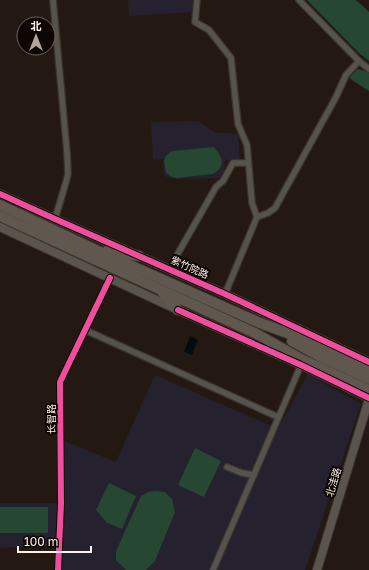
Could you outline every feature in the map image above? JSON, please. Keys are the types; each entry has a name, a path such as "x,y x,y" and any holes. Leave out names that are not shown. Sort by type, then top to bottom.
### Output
{"highway":[{"path":"0,206 260,324 293,335 324,357 369,383"},
{"path":"0,216 256,333 301,351 369,370"},
{"path":"96,250 139,256"},
{"path":"159,289 178,310"},
{"path":"256,333 302,363"},
{"path":"324,357 355,356 369,366"},
{"path":"282,357 302,363 369,390"},
{"path":"324,357 369,378"}],"street":[{"path":"53,0 68,174 55,219"},
{"path":"197,0 195,22 209,30 231,58 238,124 247,145 252,203 256,217 225,294"},
{"path":"299,0 369,69"},
{"path":"256,217 268,213 275,208 336,97 346,75 359,60"},
{"path":"169,269 216,188 223,181 233,163 248,163"},
{"name":"紫竹院路","path":"0,194 225,294 369,362"},
{"path":"0,227 282,357"},
{"name":"长智路","path":"58,570 61,504 60,382 110,278"},
{"path":"85,330 278,417"},
{"path":"213,570 302,363 369,399"},
{"name":"北洼路","path":"317,570 369,399"},
{"path":"227,467 242,473 254,475"}],"shaded area":[{"path":"128,0 193,0 192,12 129,16"},
{"path":"198,121 214,132 238,134 240,161 225,160 224,173 218,178 176,179 164,176 163,159 153,160 151,122"},
{"path":"190,336 198,340 192,355 184,352"},
{"path":"308,374 361,404 305,570 62,570 65,503 64,441 116,462 155,375 278,429"},
{"path":"0,503 58,503 56,546 0,548"}],"green space":[{"path":"307,0 356,0 369,12 369,61 359,53"},
{"path":"358,69 369,72 369,91 349,78"},
{"path":"214,147 221,158 222,164 213,174 176,178 170,176 166,172 164,161 166,156 172,151"},
{"path":"195,448 221,461 204,497 178,485"},
{"path":"109,483 136,496 122,529 107,523 96,510"},
{"path":"148,492 165,492 172,499 175,512 155,561 146,570 126,570 116,560 116,551 141,496"},
{"path":"0,507 48,507 48,533 0,533"}],"cycle path":[{"path":"0,194 225,294 369,362"},
{"path":"58,570 61,504 60,382 110,278"},
{"path":"178,310 301,365 369,398"}]}
